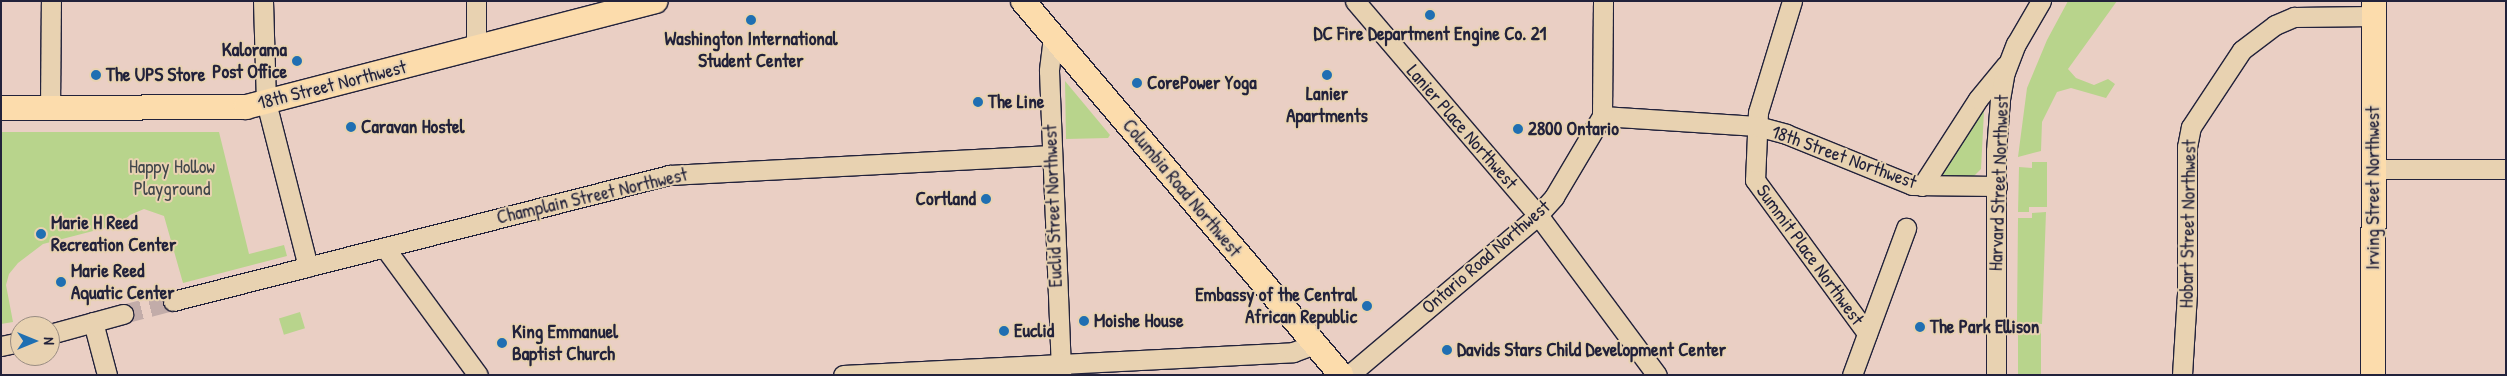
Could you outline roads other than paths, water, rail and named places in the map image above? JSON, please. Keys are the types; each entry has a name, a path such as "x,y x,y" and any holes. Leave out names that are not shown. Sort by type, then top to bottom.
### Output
{"main road":[{"name":"18th Street Northwest","path":"1,108 236,108 266,102 654,1"},
{"name":"Columbia Road Northwest","path":"1023,1 1341,375"},
{"name":"Irving Street Northwest","path":"2373,375 2374,8"}],"street":[{"path":"50,108 51,1"},
{"path":"263,1 266,102 308,267"},
{"path":"476,1 476,48"},
{"name":"Lanier Place Northwest","path":"1355,1 1538,215 1657,375"},
{"name":"Ontario Road Northwest","path":"1348,375 1538,215 1554,198 1602,116 1603,1"},
{"name":"Summit Place Northwest","path":"1792,1 1758,112 1755,180 1867,333"},
{"name":"Harvard Street Northwest","path":"1996,375 1997,128 2007,64 2025,26 2041,1"},
{"name":"Hobart Street Northwest","path":"2182,375 2187,293 2187,147 2191,127 2242,50 2275,24 2294,17 2374,8"},
{"name":"Euclid Street Northwest","path":"1053,37 1049,71 1060,369"},
{"path":"1922,186 1978,99 2007,64"},
{"name":"18th Street Northwest","path":"1602,116 1757,126 1786,134 1906,183 1922,186 1996,186"},
{"name":"Champlain Street Northwest","path":"173,301 674,174 1051,155"},
{"path":"2373,169 2506,169"},
{"path":"1852,375 1906,228"},
{"path":"385,248 478,375"},
{"path":"60,331 123,314"},
{"path":"93,322 107,375"},
{"path":"843,375 1060,369 1293,352 1315,344"}],"tunnel":[{"path":"123,314 173,301"}],"place":[{"name":"DC Fire Department Engine Co. 21","path":"1430,15"},
{"name":"Washington International Student Center","path":"751,20"},
{"name":"Kalorama Post Office","path":"297,61"},
{"name":"The UPS Store","path":"96,75"},
{"name":"Lanier Apartments","path":"1327,75"},
{"name":"CorePower Yoga","path":"1137,83"},
{"name":"The Line","path":"978,102"},
{"name":"Caravan Hostel","path":"351,127"},
{"name":"2800 Ontario","path":"1518,129"},
{"name":"Cortland","path":"986,199"},
{"name":"Marie H Reed Recreation Center","path":"41,234"},
{"name":"Marie Reed Aquatic Center","path":"61,282"},
{"name":"Embassy of the Central African Republic","path":"1367,306"},
{"name":"Moishe House","path":"1084,321"},
{"name":"The Park Ellison","path":"1920,327"},
{"name":"Euclid","path":"1004,331"},
{"name":"King Emmanuel Baptist Church","path":"502,343"},
{"name":"Davids Stars Child Development Center","path":"1447,350"}],"park label":[{"name":"Happy Hollow Playground","path":"172,178"}]}
